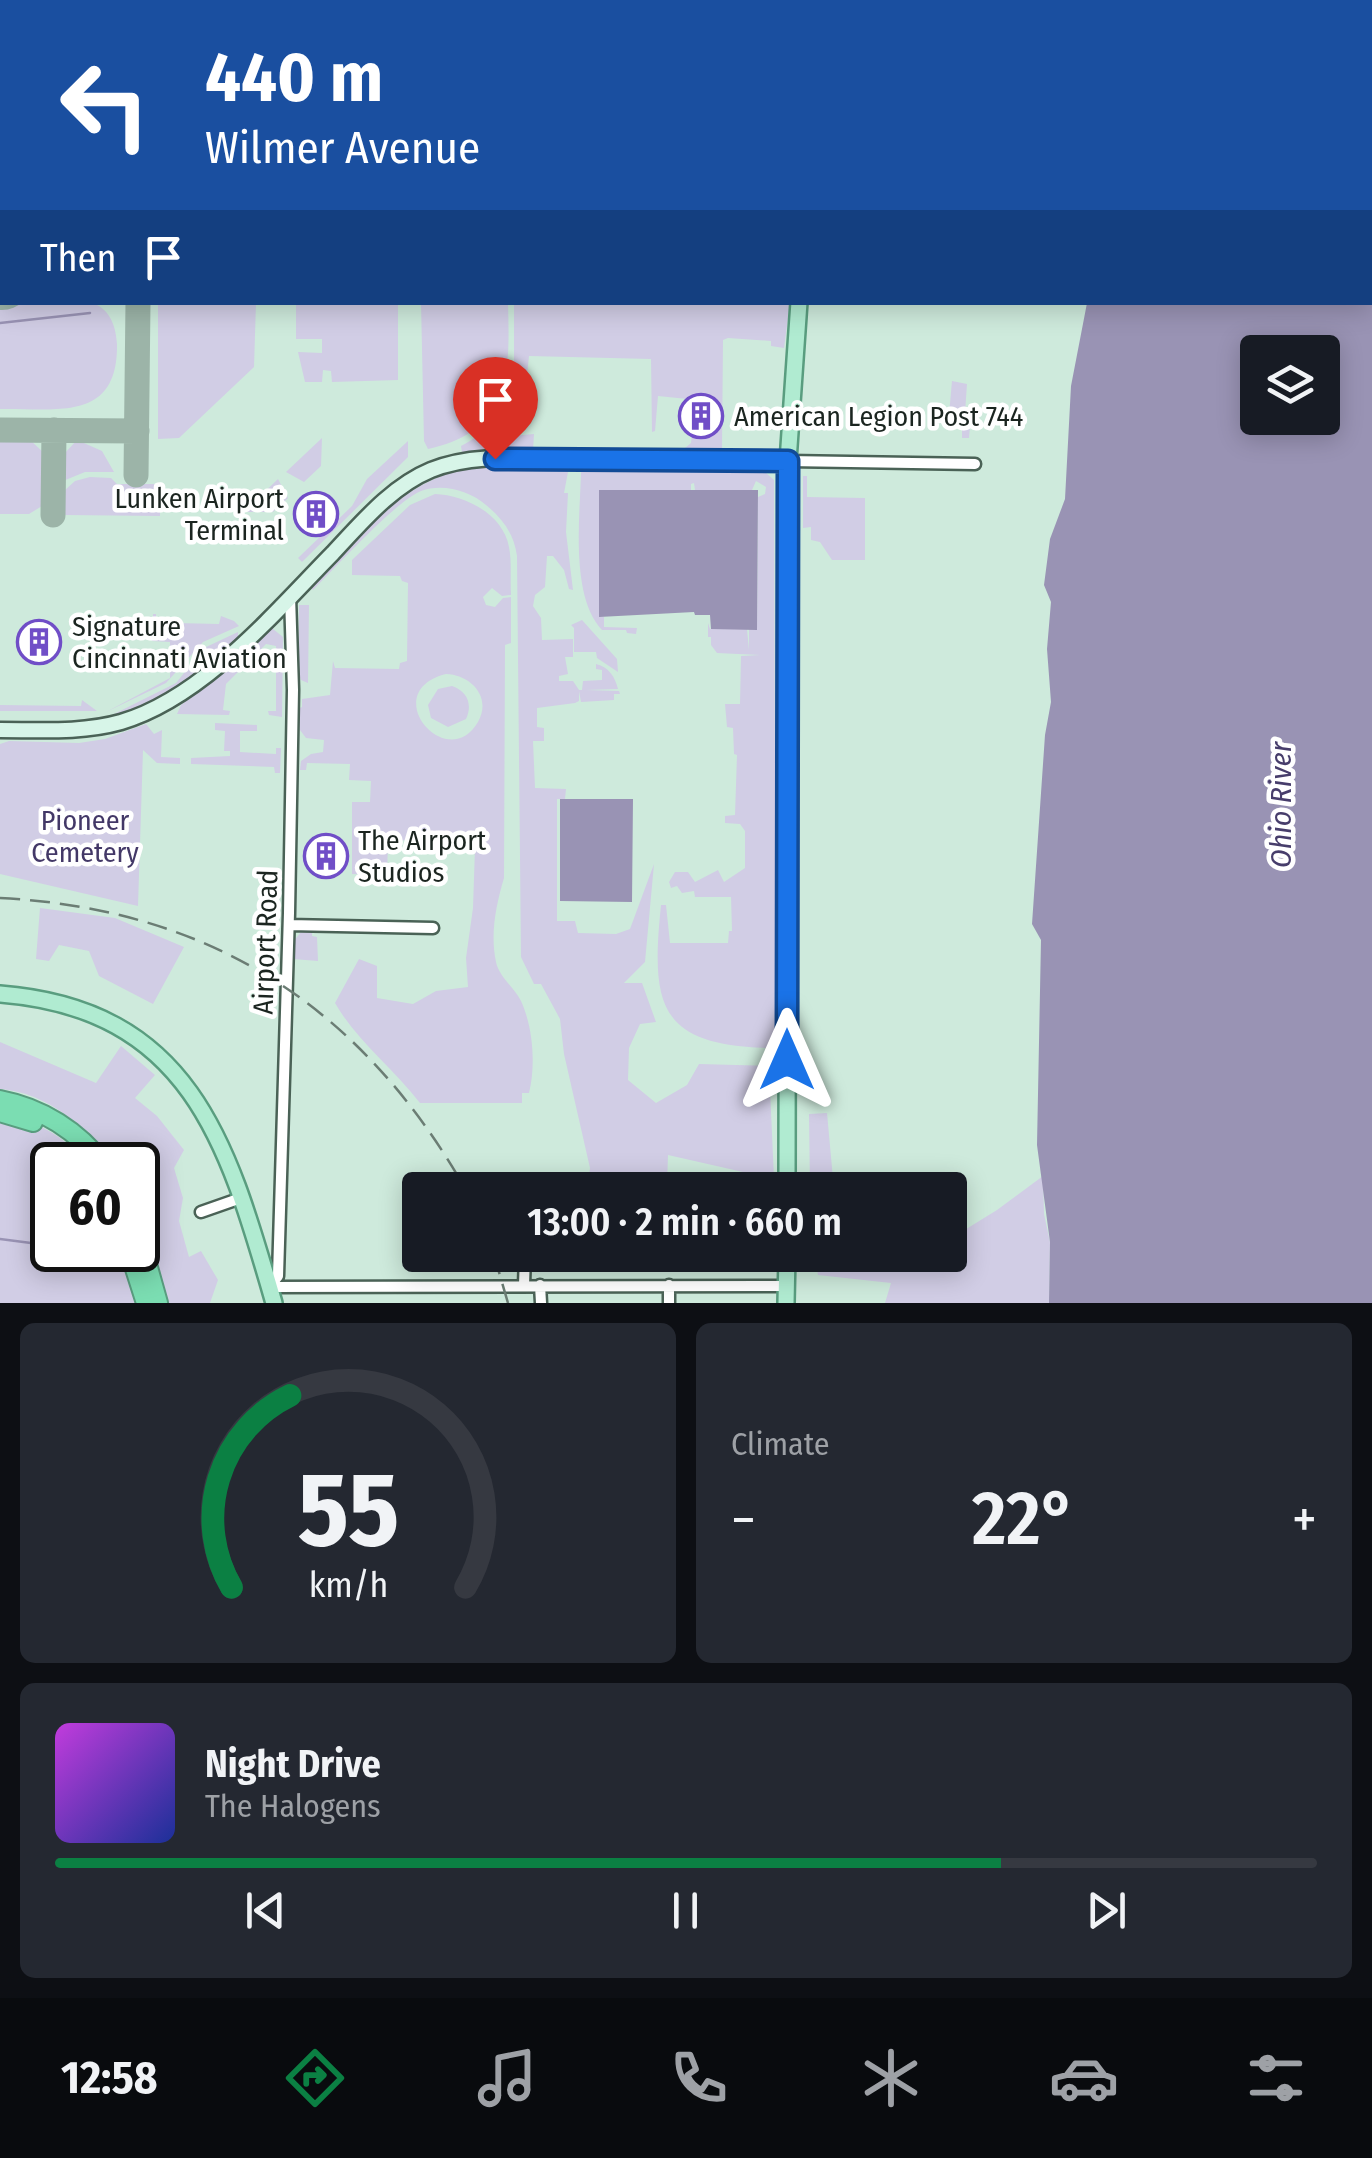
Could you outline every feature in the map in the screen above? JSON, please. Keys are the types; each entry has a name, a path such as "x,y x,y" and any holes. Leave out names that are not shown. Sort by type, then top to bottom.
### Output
{"highway":[{"path":"0,1100 55,1120 83,1142"},
{"path":"0,1112 37,1123 65,1142"},
{"path":"136,1272 146,1303"},
{"path":"149,1272 158,1303"}],"main road":[{"path":"787,1172 788,461 799,305"},
{"path":"0,994 72,1006 114,1024 154,1051 179,1076 216,1131 272,1295"}],"street":[{"path":"0,730 95,728 144,714 197,682 399,489 420,475 452,463 522,458 975,464"},
{"name":"Airport Road","path":"272,1295 278,1276 289,925 293,690 290,596"},
{"path":"289,925 433,928"},
{"path":"201,1212 240,1198"},
{"path":"524,1272 524,1285"},
{"path":"272,1295 284,1284 669,1286 786,1295"},
{"path":"540,1285 541,1303"},
{"path":"668,1303 669,1286"}],"green space":[{"path":"0,305 97,305 106,312 116,333 115,369 96,399 63,409 0,409"},
{"path":"158,305 256,305 254,367 179,438 158,439"},
{"path":"296,305 398,305 398,380 332,382 331,371 323,370 322,382 305,382 298,352 322,353 322,339 296,339"},
{"path":"421,305 508,305 505,376 490,414 476,429 455,440 428,449 424,441"},
{"path":"514,305 790,305 784,348 771,346 771,341 723,340 722,449 685,452 692,434 707,436 707,401 658,396 652,432 651,359 529,356 521,430 511,429 517,373"},
{"path":"952,381 967,384 965,413 971,414 969,438 962,438 962,427 948,426"},
{"path":"506,390 504,429 511,436 534,434 533,450 462,452 461,446 490,422"},
{"path":"322,438 321,466 304,482 286,472"},
{"path":"29,439 44,453 42,506 29,514 0,514 0,440"},
{"path":"77,440 102,451 114,472 85,472 63,481 64,454"},
{"path":"408,441 408,457 302,562 298,558 352,506 367,479"},
{"path":"499,464 568,472 564,493 568,493 566,532 573,590 569,589 564,570 553,556 547,556 545,587 535,595 533,606 541,618 542,640 573,639 573,657 565,657 568,674 559,676 559,681 573,681 582,690 583,681 602,680 602,670 596,669 596,664 611,673 618,689 586,690 620,694 614,694 614,700 581,702 579,691 579,701 575,703 537,708 537,727 544,728 544,741 533,741 535,788 566,789 565,799 557,799 557,921 575,921 578,933 616,934 630,929 654,864 645,962 624,983 642,983 656,1022 640,1024 629,1048 628,1080 656,1103 687,1085 699,1064 769,1066 774,1172 743,1172 668,1155 667,1172 589,1172 560,1019 541,984 534,984 521,957 517,556 502,521 464,492 446,488 421,491 382,521 313,590 309,586 392,505 415,489 468,468"},
{"path":"581,472 765,472 774,480 776,1046 771,1048 704,1039 683,1028 670,1013 661,993 658,969 661,905 666,905 670,943 728,943 732,931 731,897 695,897 694,891 682,893 677,886 671,888 669,882 675,872 688,872 695,882 718,870 724,882 745,868 745,831 740,824 725,823 725,816 735,815 737,755 733,728 727,727 725,704 740,704 741,656 760,655 717,653 708,637 708,623 710,629 747,629 749,650 749,629 757,629 758,497 765,494 766,487 756,481 752,490 695,490 694,483 691,490 599,490 599,616 604,617 604,627 637,628 636,634 602,630 585,597 579,555"},
{"path":"803,476 807,476 807,497 865,498 865,560 832,560 820,542 811,540 811,527 803,528"},
{"path":"111,478 117,484 160,484 160,516 64,515 64,491 75,481"},
{"path":"278,479 288,498 273,512 244,512"},
{"path":"435,494 470,503 499,525 509,547 511,595 502,596 492,588 483,597 486,605 495,607 503,598 511,597 511,643 505,645 504,878 496,909 494,951 498,967 521,1001 531,1034 531,1082 529,1093 522,1093 522,1103 420,1103 353,1029 335,1003 359,959 377,966 377,998 413,1004 436,991 468,987 466,958 475,848 465,834 388,842 387,875 352,874 352,802 370,802 371,781 349,780 350,764 307,763 306,770 300,770 301,761 323,752 324,740 306,738 300,730 297,709 302,707 302,699 330,695 333,661 335,668 399,669 400,663 407,661 408,583 400,576 352,575 352,560 410,505","holes":["446,674 455,675 477,689 482,713 465,736 450,739 436,735 424,725 417,711 417,697 426,683"]},
{"path":"299,605 309,605 308,683 298,673"},
{"path":"153,614 156,635 175,635 176,623 219,624 221,616 239,626 203,642 166,683 106,712 170,678 170,642 152,641"},
{"path":"582,620 617,659 618,672 597,658 596,652 574,652 571,625"},
{"path":"274,625 273,629 283,637 282,717 269,715 268,711 276,711 276,646 266,644 226,684 223,710 230,711 229,715 177,714 181,705"},
{"path":"238,632 238,638 211,662 160,700 143,709 110,716 176,683 204,648"},
{"path":"452,686 465,695 469,708 466,719 448,727 431,718 428,705 438,689"},
{"path":"82,700 97,711 0,711 0,705 81,706"},
{"path":"215,723 257,725 257,731 240,731 240,752 276,754 276,748 281,748 280,773 275,773 274,767 191,764 191,758 230,756 230,751 224,751 225,731 215,730"},
{"name":"Pioneer Cemetery","path":"146,724 154,734 162,730 161,757 180,758 180,764 157,763 143,750 138,906 0,874 0,744 79,743 105,739"},
{"path":"40,908 115,918 184,947 153,1004 99,976 89,951 59,945 49,961 36,959"},
{"path":"301,932 312,932 317,937 318,961 293,959 293,942"},
{"path":"0,1042 96,1083 121,1046 155,1075 135,1098 157,1116 184,1150 174,1168 183,1198 179,1221 189,1257 201,1251 218,1280 210,1303 167,1303 158,1272 160,1142 96,1142 50,1105 0,1089"},
{"path":"0,1112 26,1120 64,1142 30,1142 30,1272 136,1272 146,1303 0,1303"},
{"path":"827,1113 832,1172 810,1172 809,1114"},
{"path":"1043,1176 1044,1214 1050,1242 1049,1303 885,1303 891,1283 818,1275 817,1272 967,1272 967,1229"}],"water":[{"name":"Ohio River","path":"1087,305 1372,305 1372,1303 1049,1303 1050,1242 1037,1145 1041,940 1032,924 1045,735 1051,702 1047,649 1051,602 1044,585 1050,539 1065,499 1071,386"},
{"path":"599,490 758,490 757,630 711,629 710,615 694,612 599,617"},
{"path":"560,799 633,799 632,902 560,901"}],"waterway":[{"path":"0,323 90,313"},
{"path":"0,1239 30,1243"}],"taxiway":[{"path":"136,475 138,305"},
{"path":"0,430 137,431"},
{"path":"53,515 54,430"}],"railway":[{"path":"0,898 76,906 147,923 213,947 273,980 328,1020 379,1069 425,1125 455,1172"},
{"path":"499,1272 508,1303"}],"place":[{"name":"American Legion Post 744","path":"701,416"},
{"name":"Lunken Airport Terminal","path":"316,514"},
{"name":"Signature Cincinnati Aviation","path":"39,642"},
{"name":"The Airport Studios","path":"326,856"}],"route":[{"path":"495,459 788,461 787,1060"}]}
